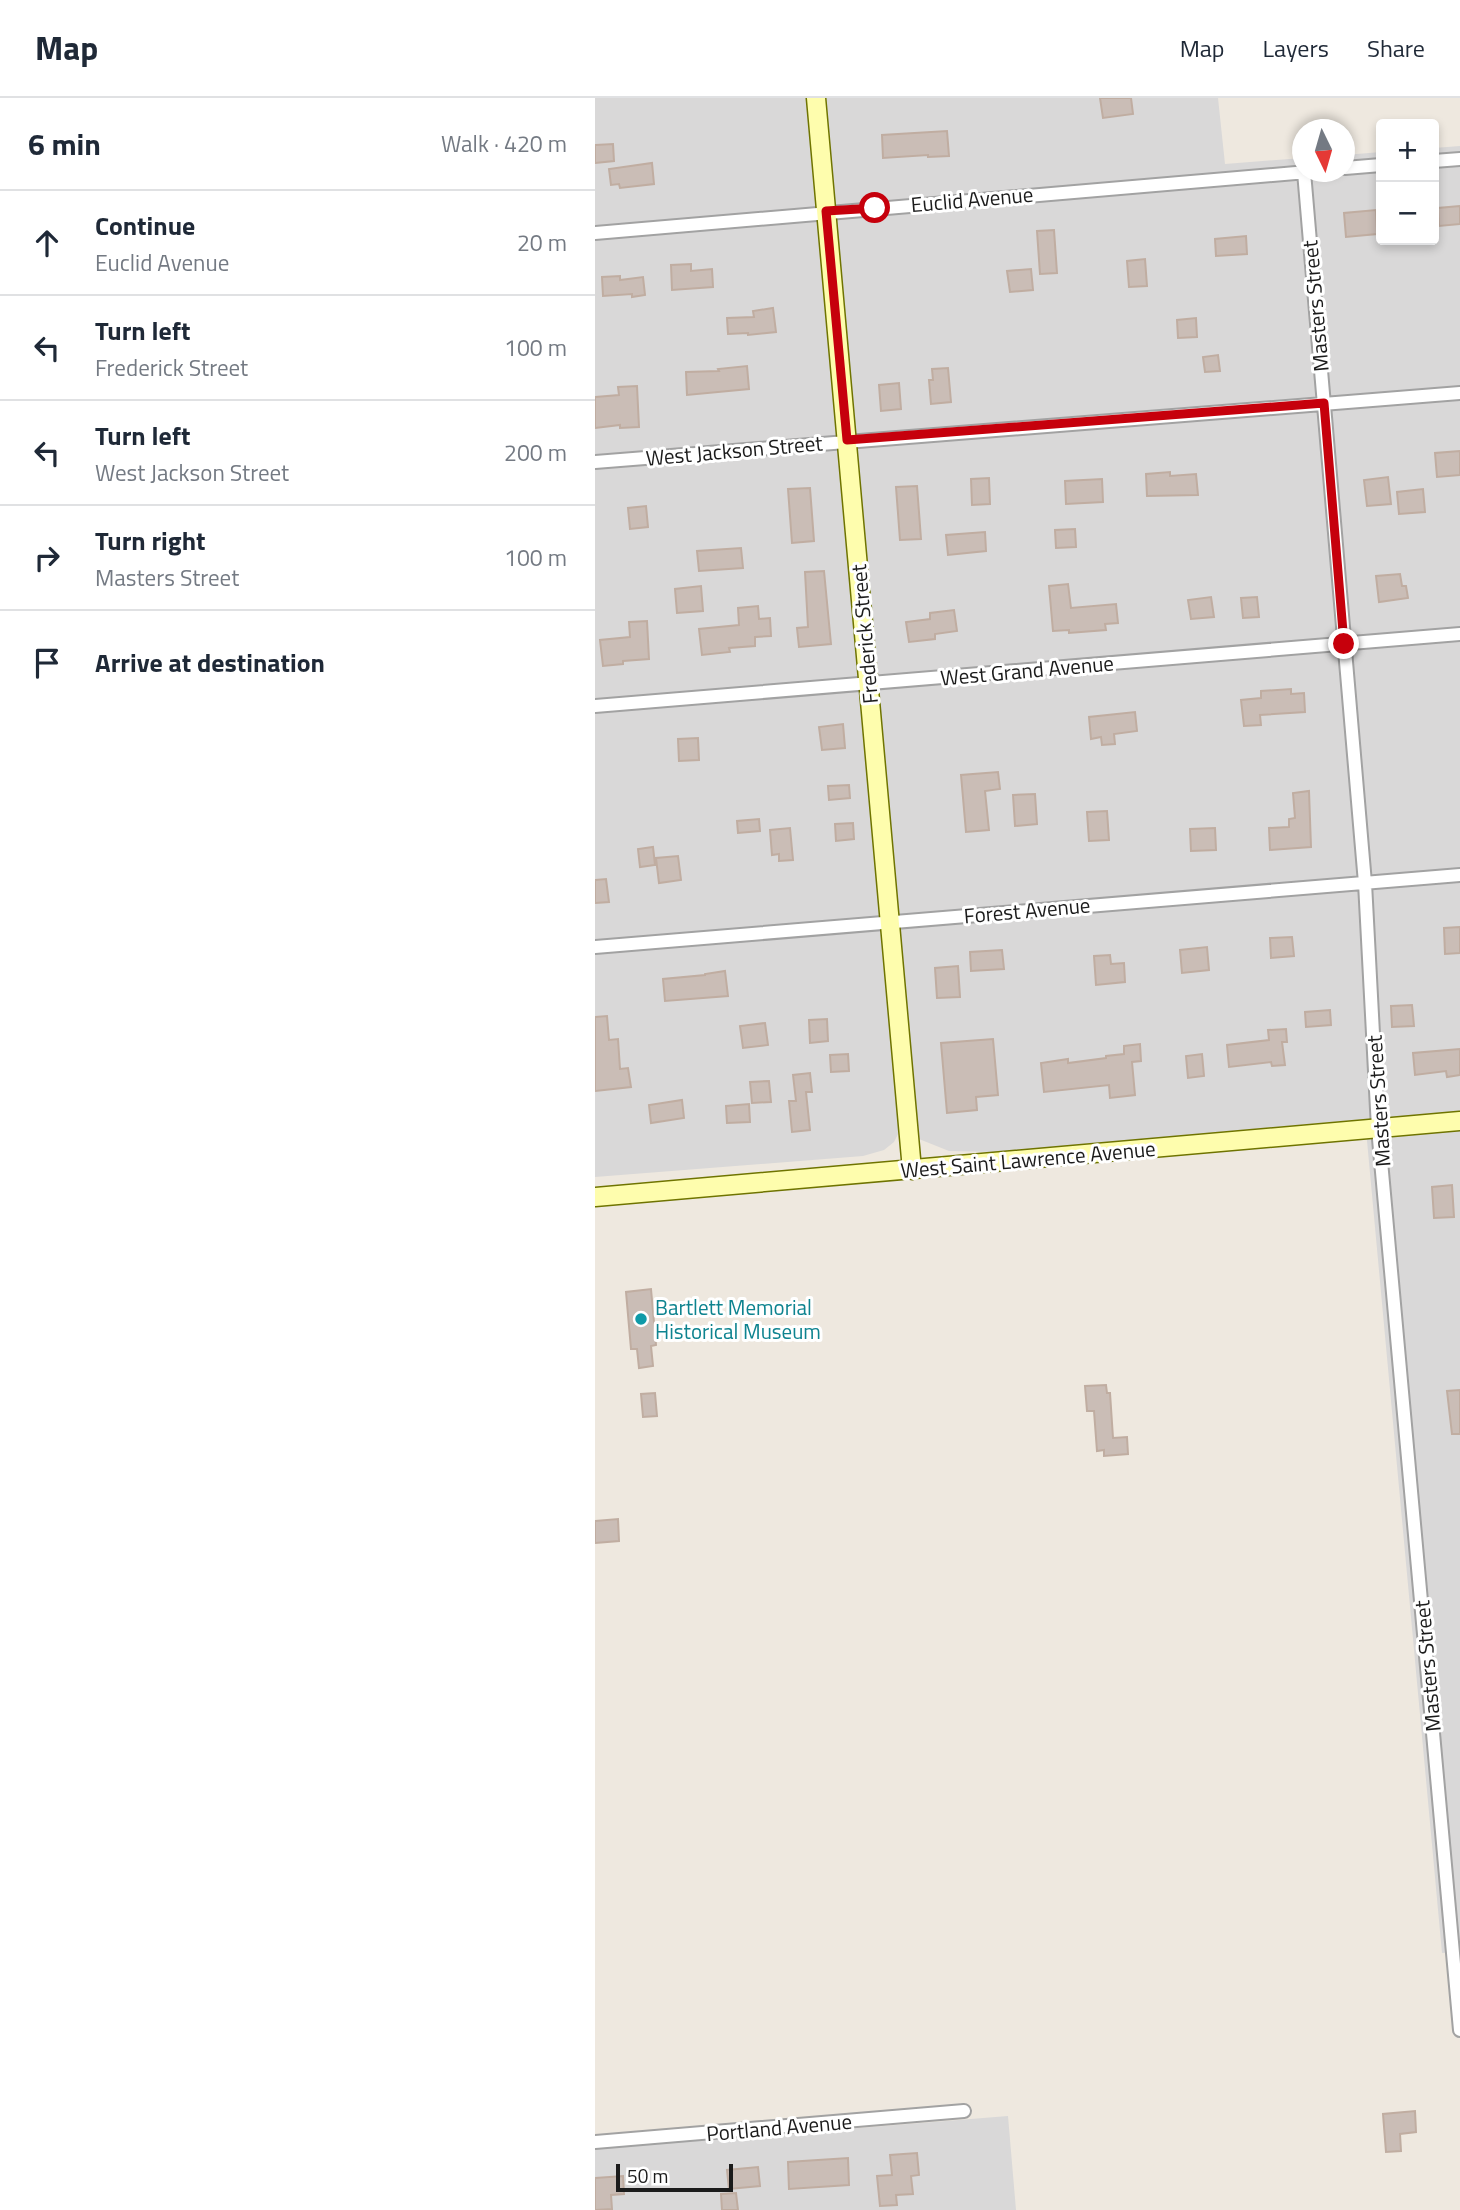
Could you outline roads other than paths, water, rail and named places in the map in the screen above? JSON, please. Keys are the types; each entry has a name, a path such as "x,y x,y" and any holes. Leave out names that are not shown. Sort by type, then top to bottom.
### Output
{"street":[{"name":"Frederick Street","path":"816,98 912,1170"},
{"path":"1439,161 1460,159"},
{"path":"1355,167 1376,165"},
{"name":"Euclid Avenue","path":"595,233 826,211 1292,173"},
{"name":"Masters Street","path":"1307,182 1365,883 1378,1128 1460,2030"},
{"name":"West Jackson Street","path":"595,462 1460,393"},
{"name":"West Grand Avenue","path":"595,706 1460,634"},
{"name":"Forest Avenue","path":"595,947 1460,875"},
{"name":"West Saint Lawrence Avenue","path":"595,1197 1460,1121"},
{"name":"Portland Avenue","path":"595,2142 964,2111"}],"place":[{"name":"Bartlett Memorial Historical Museum","path":"641,1319"}]}
